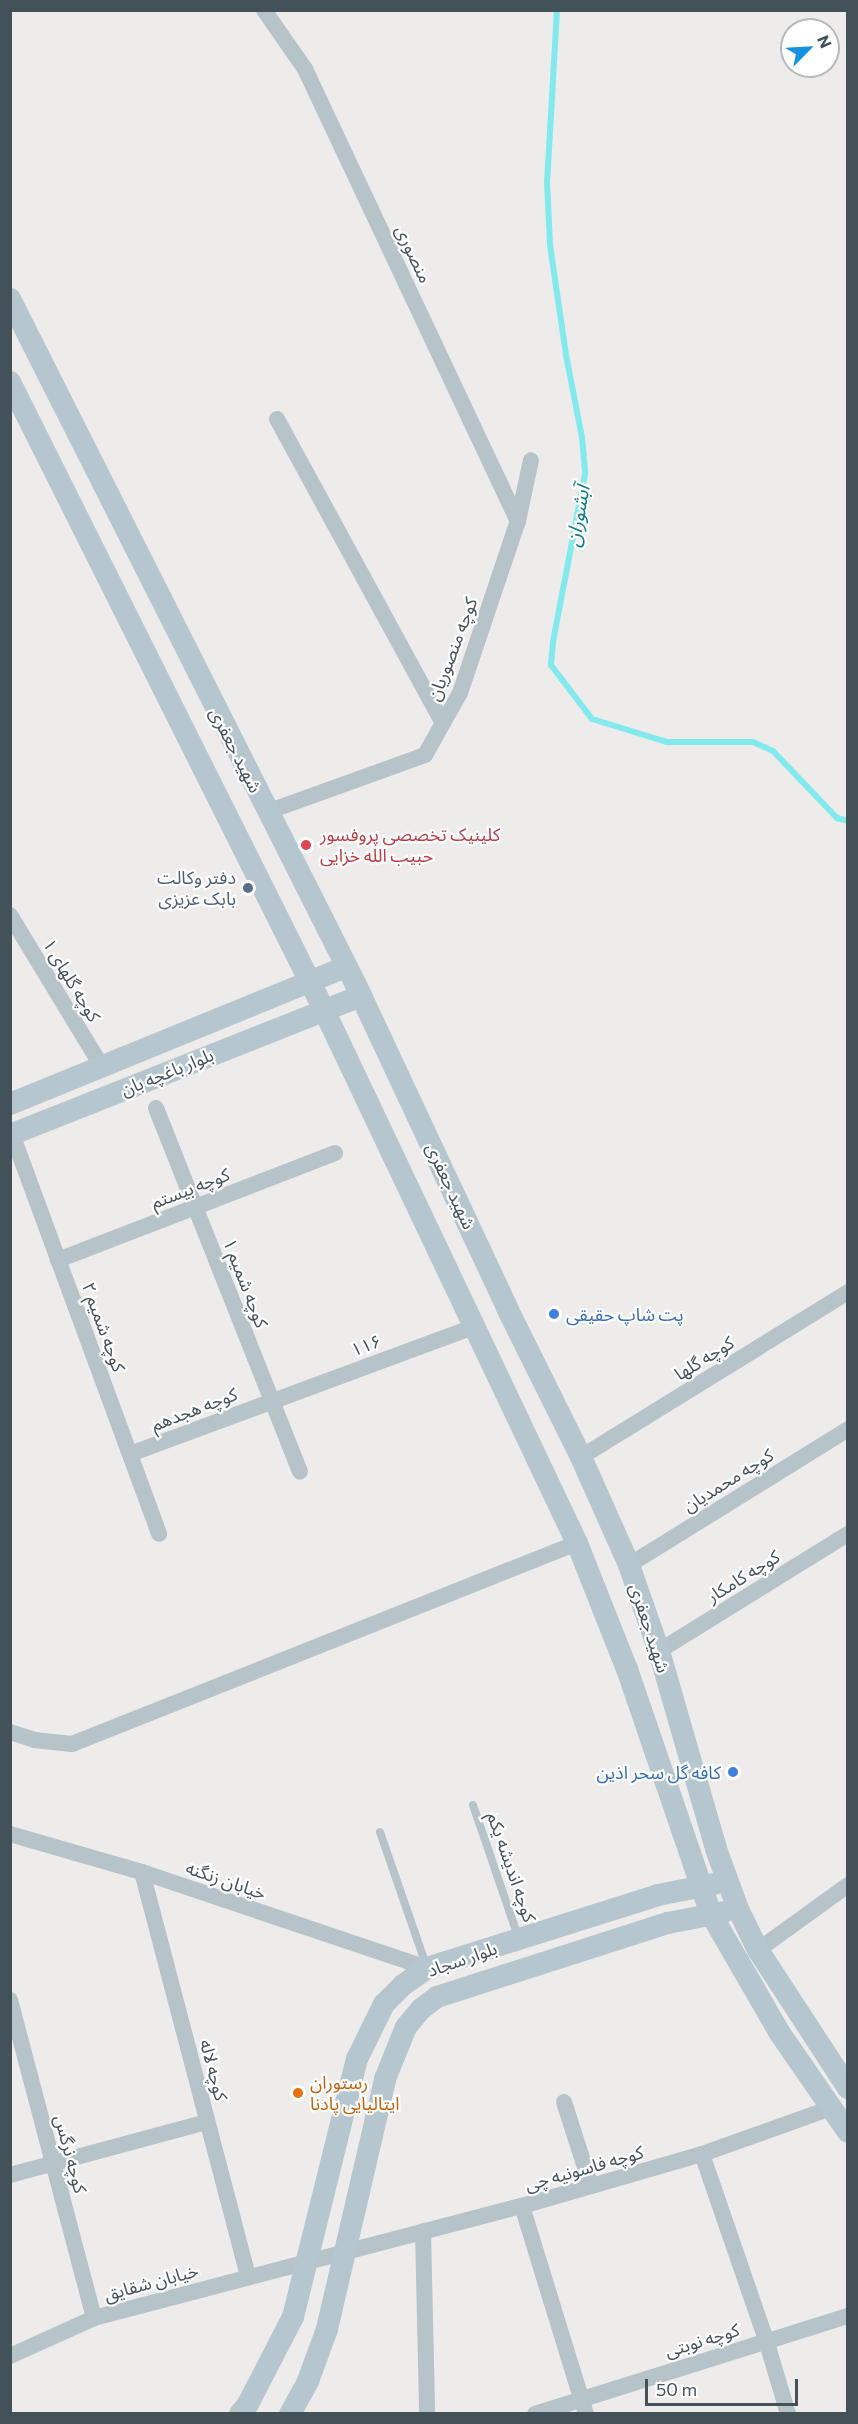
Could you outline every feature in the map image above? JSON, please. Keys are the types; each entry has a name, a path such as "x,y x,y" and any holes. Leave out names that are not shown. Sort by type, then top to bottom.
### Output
{"main road":[{"name":"شهید جعفری","path":"10,299 361,996 507,1308 581,1457 629,1565 659,1651 727,1881 738,1909 758,1950 848,2088"},
{"name":"شهید جعفری","path":"10,382 324,1010 577,1543 627,1669 711,1914 738,1964 848,2132"},
{"name":"بلوار باغچه بان","path":"10,1104 346,967"},
{"path":"285,992 293,994 302,1008 295,1022"},
{"name":"بلوار باغچه بان","path":"11,1135 361,996"},
{"name":"بلوار سجاد","path":"240,2414 248,2404 293,2317 357,2059 384,2004 403,1984 428,1968 658,1895 727,1881"},
{"name":"بلوار سجاد","path":"290,2414 308,2380 327,2329 385,2079 406,2028 421,2009 438,1997 668,1923 738,1909"},
{"path":"738,1964 758,1950"},
{"path":"428,1968 438,1997"}],"street":[{"name":"منصوری","path":"264,10 305,69 518,521"},
{"path":"276,418 443,723"},
{"name":"کوچه منصوریان","path":"267,812 425,755 460,693 518,521 531,460"},
{"name":"کوچه گلهای ۱","path":"10,915 17,939 101,1065"},
{"name":"کوچه شمیم ۱","path":"156,1108 300,1472"},
{"name":"کوچه شمیم ۲","path":"11,1135 159,1534"},
{"name":"کوچه بیستم","path":"58,1260 335,1153"},
{"name":"کوچه گلها","path":"581,1457 848,1292"},
{"name":"۱۱۶","path":"272,1400 473,1327"},
{"name":"کوچه هجدهم","path":"130,1454 272,1400"},
{"name":"کوچه محمدیان","path":"629,1565 848,1429"},
{"name":"کوچه کامکار","path":"659,1651 848,1534"},
{"path":"10,1732 34,1740 72,1744 577,1543"},
{"name":"خیابان زنگنه","path":"10,1834 142,1872 428,1968"},
{"name":"کوچه لاله","path":"142,1872 248,2277"},
{"path":"758,1950 848,1885"},
{"name":"کوچه نرگس","path":"10,2000 94,2318"},
{"path":"564,2102 591,2186"},
{"name":"کوچه فاسونیه چی","path":"307,2262 345,2254 522,2206 702,2154 831,2108"},
{"path":"10,2175 207,2122"},
{"path":"702,2154 766,2340 788,2414"},
{"path":"522,2206 584,2406"},
{"path":"423,2231 428,2414"},
{"name":"خیابان شقایق","path":"10,2356 94,2318 307,2262"},
{"name":"کوچه نوبتی","path":"535,2414 584,2406 766,2340 848,2316"}],"lane":[{"name":"کوچه اندیشه یکم","path":"473,1804 519,1940"},
{"path":"380,1832 428,1968"}],"waterway":[{"name":"آبشوران","path":"557,10 547,181 550,245 566,355 582,437 585,474 553,642 551,665 592,719 667,742 753,742 773,751 837,818 848,821"}],"place":[{"name":"کلینیک تخصصی پروفسور حبیب الله خزایی","path":"306,845"},
{"name":"دفتر وکالت بابک عزیزی","path":"248,888"},
{"name":"پت شاپ حقیقی","path":"554,1314"},
{"name":"کافه گل سحر اذین","path":"733,1772"},
{"name":"رستوران ایتالیایی پادنا","path":"298,2093"}]}
